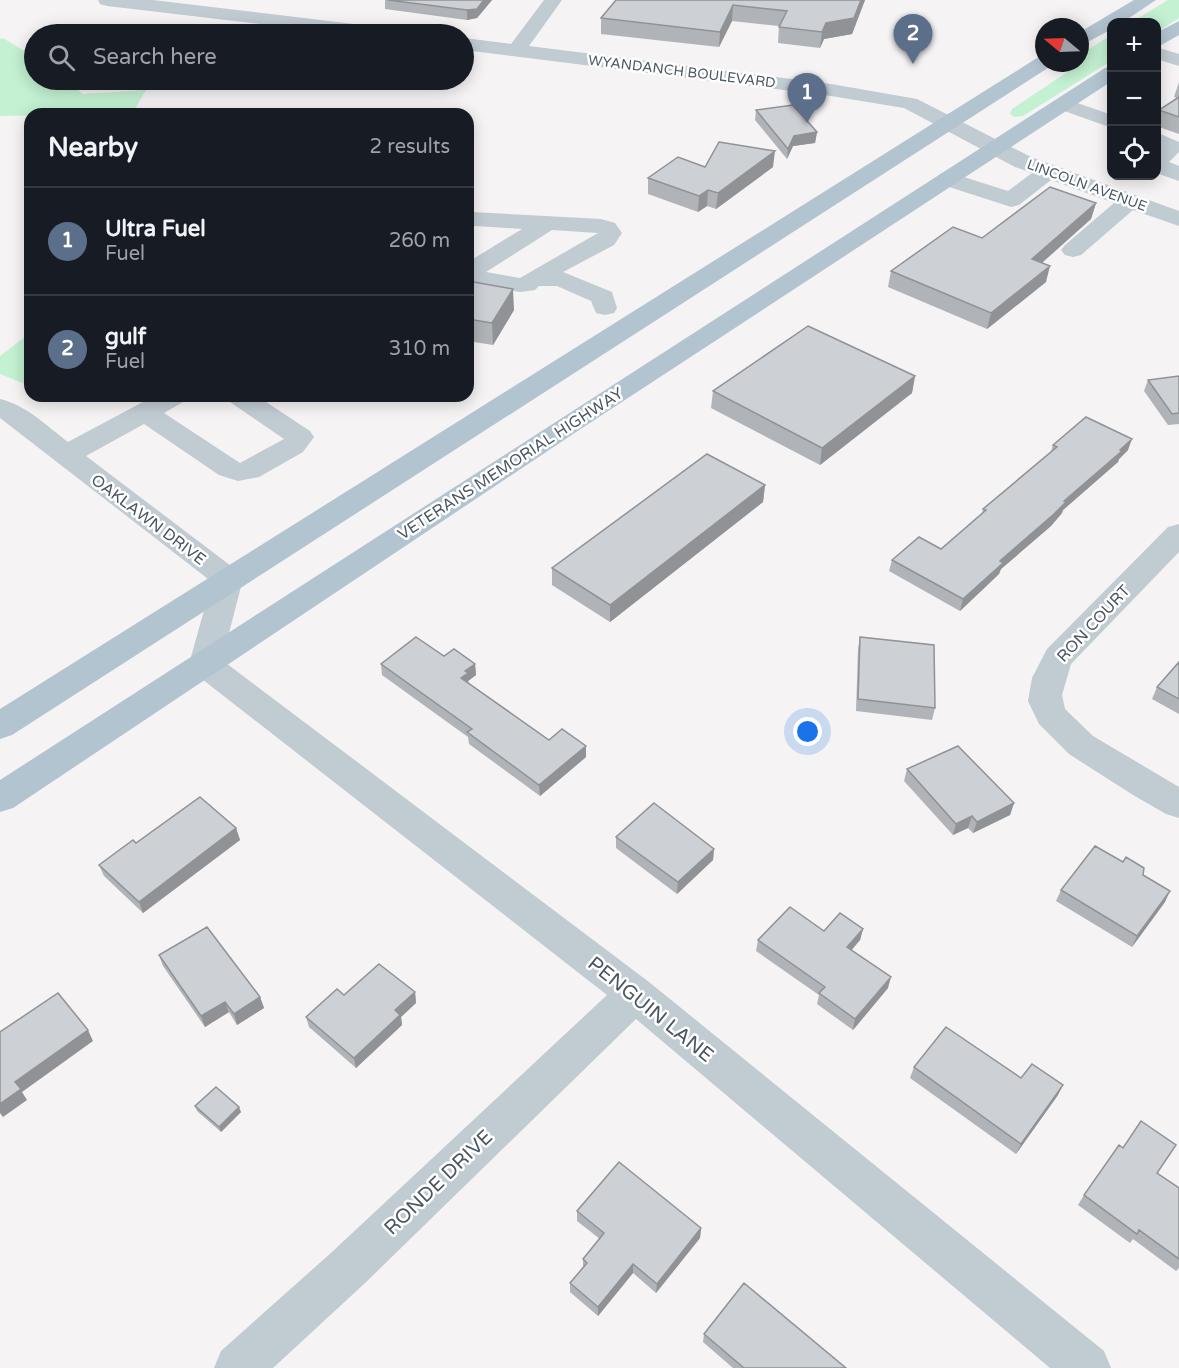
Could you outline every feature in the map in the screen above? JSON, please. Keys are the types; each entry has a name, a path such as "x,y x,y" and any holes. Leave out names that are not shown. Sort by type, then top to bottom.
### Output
{"main road":[{"path":"1089,35 1147,0"},
{"path":"1161,39 1179,27"},
{"path":"0,726 228,579 637,323 1035,68"},
{"name":"VETERANS MEMORIAL HIGHWAY","path":"0,798 566,426 1107,75"}],"street":[{"path":"516,50 553,0"},
{"path":"118,1 305,24"},
{"name":"WYANDANCH BOULEVARD","path":"474,45 888,98 910,103 996,148"},
{"path":"1161,55 1179,60"},
{"path":"1063,104 1107,120"},
{"path":"1161,140 1170,145 1170,149 1161,158"},
{"name":"LINCOLN AVENUE","path":"996,148 1023,162 1179,219"},
{"path":"1161,167 1179,174"},
{"path":"988,217 1048,171"},
{"path":"948,179 1011,200"},
{"path":"1072,250 1130,201"},
{"path":"474,219 601,226 607,228 610,233 606,240 526,285 474,276"},
{"path":"474,271 547,223"},
{"path":"539,278 543,291 589,310 605,308 637,323"},
{"path":"66,455 163,402"},
{"path":"145,412 229,469 249,471 293,446 300,437 248,402"},
{"name":"OAKLAWN DRIVE","path":"0,406 19,418 228,579"},
{"name":"RON COURT","path":"1179,534 1058,657 1047,678 1045,702 1052,719 1067,735 1096,756 1179,804"},
{"path":"205,664 228,579"},
{"name":"PENGUIN LANE","path":"205,664 634,994 1087,1368"},
{"name":"RONDE DRIVE","path":"238,1368 348,1268 634,994"}],"green space":[{"path":"1168,0 1179,0 1179,18 1161,29 1161,18 1139,18"},
{"path":"3,38 24,51 24,90 78,90 83,94 146,90 136,108 24,108 24,116 0,116 0,39"},
{"path":"1107,38 1107,64 1023,116 1014,117 1010,114 1012,109 1067,72 1089,72 1089,49"},
{"path":"24,338 24,384 0,374 0,356"}],"building":[{"path":"388,0 484,0 477,9 467,10"},
{"path":"616,0 861,0 854,18 826,23 822,32 779,27 787,11 733,5 720,32 601,18"},
{"path":"1179,97 1179,117 1161,111"},
{"path":"793,105 817,132 794,136 788,149 756,110"},
{"path":"719,142 775,151 718,193 708,190 699,196 648,178 678,157 705,167"},
{"path":"1050,187 1096,203 1032,259 1050,266 991,313 891,271 953,227 982,238"},
{"path":"474,282 513,289 492,323 474,320"},
{"path":"808,326 915,376 822,448 713,391"},
{"path":"1179,376 1179,413 1172,414 1148,380"},
{"path":"1086,417 1132,439 1120,450 1122,451 1064,501 1066,502 1054,514 1000,561 1003,563 963,599 892,560 919,537 941,549 986,510 983,509 1057,447 1053,445"},
{"path":"707,454 765,485 610,605 552,568"},
{"path":"416,637 444,656 454,649 475,664 465,671 468,673 461,678 549,740 562,729 586,746 539,785 467,732 472,729 381,664"},
{"path":"860,637 934,645 935,708 858,699"},
{"path":"1179,662 1179,699 1157,687"},
{"path":"958,746 1014,803 977,822 972,816 956,824 907,769"},
{"path":"200,797 236,828 139,902 99,865 133,840 136,843"},
{"path":"654,803 714,849 678,882 616,837"},
{"path":"1095,846 1123,862 1126,857 1144,868 1143,875 1170,891 1137,936 1061,890"},
{"path":"790,907 824,931 840,913 863,929 847,947 891,977 855,1019 819,993 825,987 758,940"},
{"path":"207,927 260,997 234,1014 225,1002 201,1016 159,955"},
{"path":"379,964 415,992 395,1010 400,1015 354,1058 306,1017 337,989 344,995"},
{"path":"58,993 88,1030 15,1082 21,1089 0,1104 0,1032"},
{"path":"946,1027 1021,1078 1032,1064 1063,1085 1021,1144 914,1067"},
{"path":"216,1087 239,1107 219,1127 195,1106"},
{"path":"1141,1121 1176,1145 1157,1173 1179,1188 1179,1259 1139,1230 1137,1234 1084,1195 1119,1145 1123,1148"},
{"path":"619,1162 701,1228 657,1284 633,1264 598,1307 570,1283 587,1263 583,1259 604,1233 577,1211"},
{"path":"744,1283 846,1368 744,1368 704,1334"}],"place":[{"name":"gulf","path":"913,64"},
{"name":"Ultra Fuel","path":"807,123"}]}
